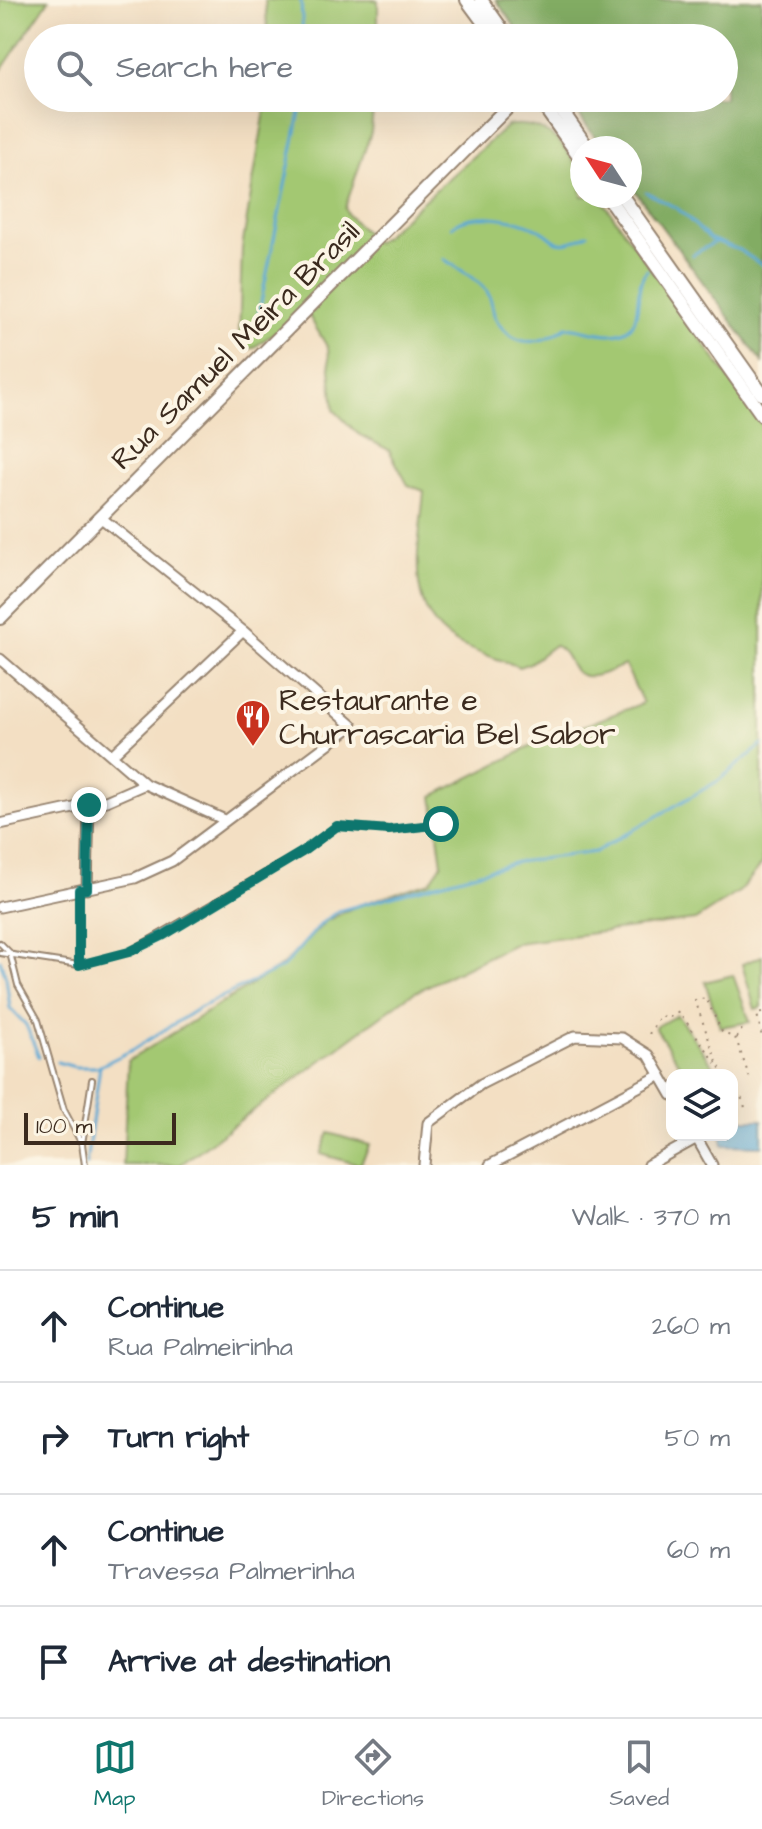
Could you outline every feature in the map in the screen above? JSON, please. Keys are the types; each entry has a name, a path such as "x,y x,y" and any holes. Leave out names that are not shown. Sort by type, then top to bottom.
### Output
{"street":[{"path":"467,0 485,24"},
{"path":"481,0 498,24"},
{"name":"Rua Samuel Meira Brasil","path":"0,618 503,112"},
{"path":"547,112 570,143"},
{"path":"563,112 580,136"},
{"path":"615,208 762,415"},
{"path":"630,208 762,394"},
{"path":"0,907 135,878 172,861 352,726 243,631 100,517"},
{"path":"112,755 243,631"},
{"path":"0,659 145,784 225,820"},
{"path":"0,824 89,805 145,784"},
{"path":"83,890 89,805"},
{"path":"424,1165 428,1123 481,1084 575,1036 622,1038 649,1055 666,1084"},
{"path":"490,1165 661,1075"},
{"path":"648,1165 688,1141"},
{"path":"699,1141 712,1165"}],"lane":[{"path":"0,953 79,965 129,952 164,935 302,852 337,826 389,830 441,824"},
{"path":"79,965 83,890"},
{"path":"0,943 10,953 22,994 38,1020 64,1110 82,1144"},
{"path":"85,1165 82,1144 92,1080"}],"path":[{"path":"718,1065 695,1000 706,998 722,1032 736,1039 750,1079"},
{"path":"649,1034 661,1015 668,1018 679,1012 721,1069"},
{"path":"762,1013 757,1014 762,1037"},
{"path":"736,1039 742,1029"},
{"path":"738,1094 745,1109"}],"green space":[{"path":"0,0 49,0 33,24 24,24 24,37 0,72"},
{"path":"265,0 378,0 378,24 267,24"},
{"path":"496,0 762,0 762,362 642,200 642,136 594,136 577,112 738,112 738,24 513,24"},
{"path":"265,112 373,112 371,132 345,208 376,243 507,126 536,128 560,143 570,156 570,208 608,208 762,425 762,864 740,891 695,920 516,943 409,995 180,1165 123,1165 128,1061 283,965 326,921 356,906 430,882 442,864 433,796 534,745 643,703 625,665 596,676 582,675 554,645 530,663 519,667 461,645 438,627 427,611 418,573 424,491 408,485 389,450 358,434 334,410 328,348 306,311 253,348 246,349 239,338 242,248"},
{"path":"762,956 762,1007 755,1009 742,964"},
{"path":"733,975 750,1022 720,1027 705,982"},
{"path":"677,1015 716,1069 682,1069 655,1027"},
{"path":"329,1133 370,1145 360,1165 321,1154"}],"water":[{"path":"738,1120 762,1120 762,1146 723,1145 722,1141 738,1141"}],"waterway":[{"path":"301,0 302,24"},
{"path":"255,331 300,112"},
{"path":"646,192 678,209 710,239 739,250 762,265"},
{"path":"452,227 471,218 496,217 532,226 562,243 588,234"},
{"path":"692,255 715,242"},
{"path":"444,259 485,289 503,329 511,336 529,341 548,338 566,327 604,334 623,332 631,327 635,319 639,288 647,270"},
{"path":"86,1164 100,1066 134,1049 199,1008 283,967 322,923 338,911 517,862 595,852 718,781 762,745"},
{"path":"0,960 6,977 10,1008 26,1025 39,1057"},
{"path":"57,1062 75,1067 100,1067"}],"place":[{"name":"Restaurante e Churrascaria Bel Sabor","path":"253,748"}],"route":[{"path":"89,805 87,889 79,890 79,965 129,952 164,935 302,852 337,826 389,830 441,824"}]}
